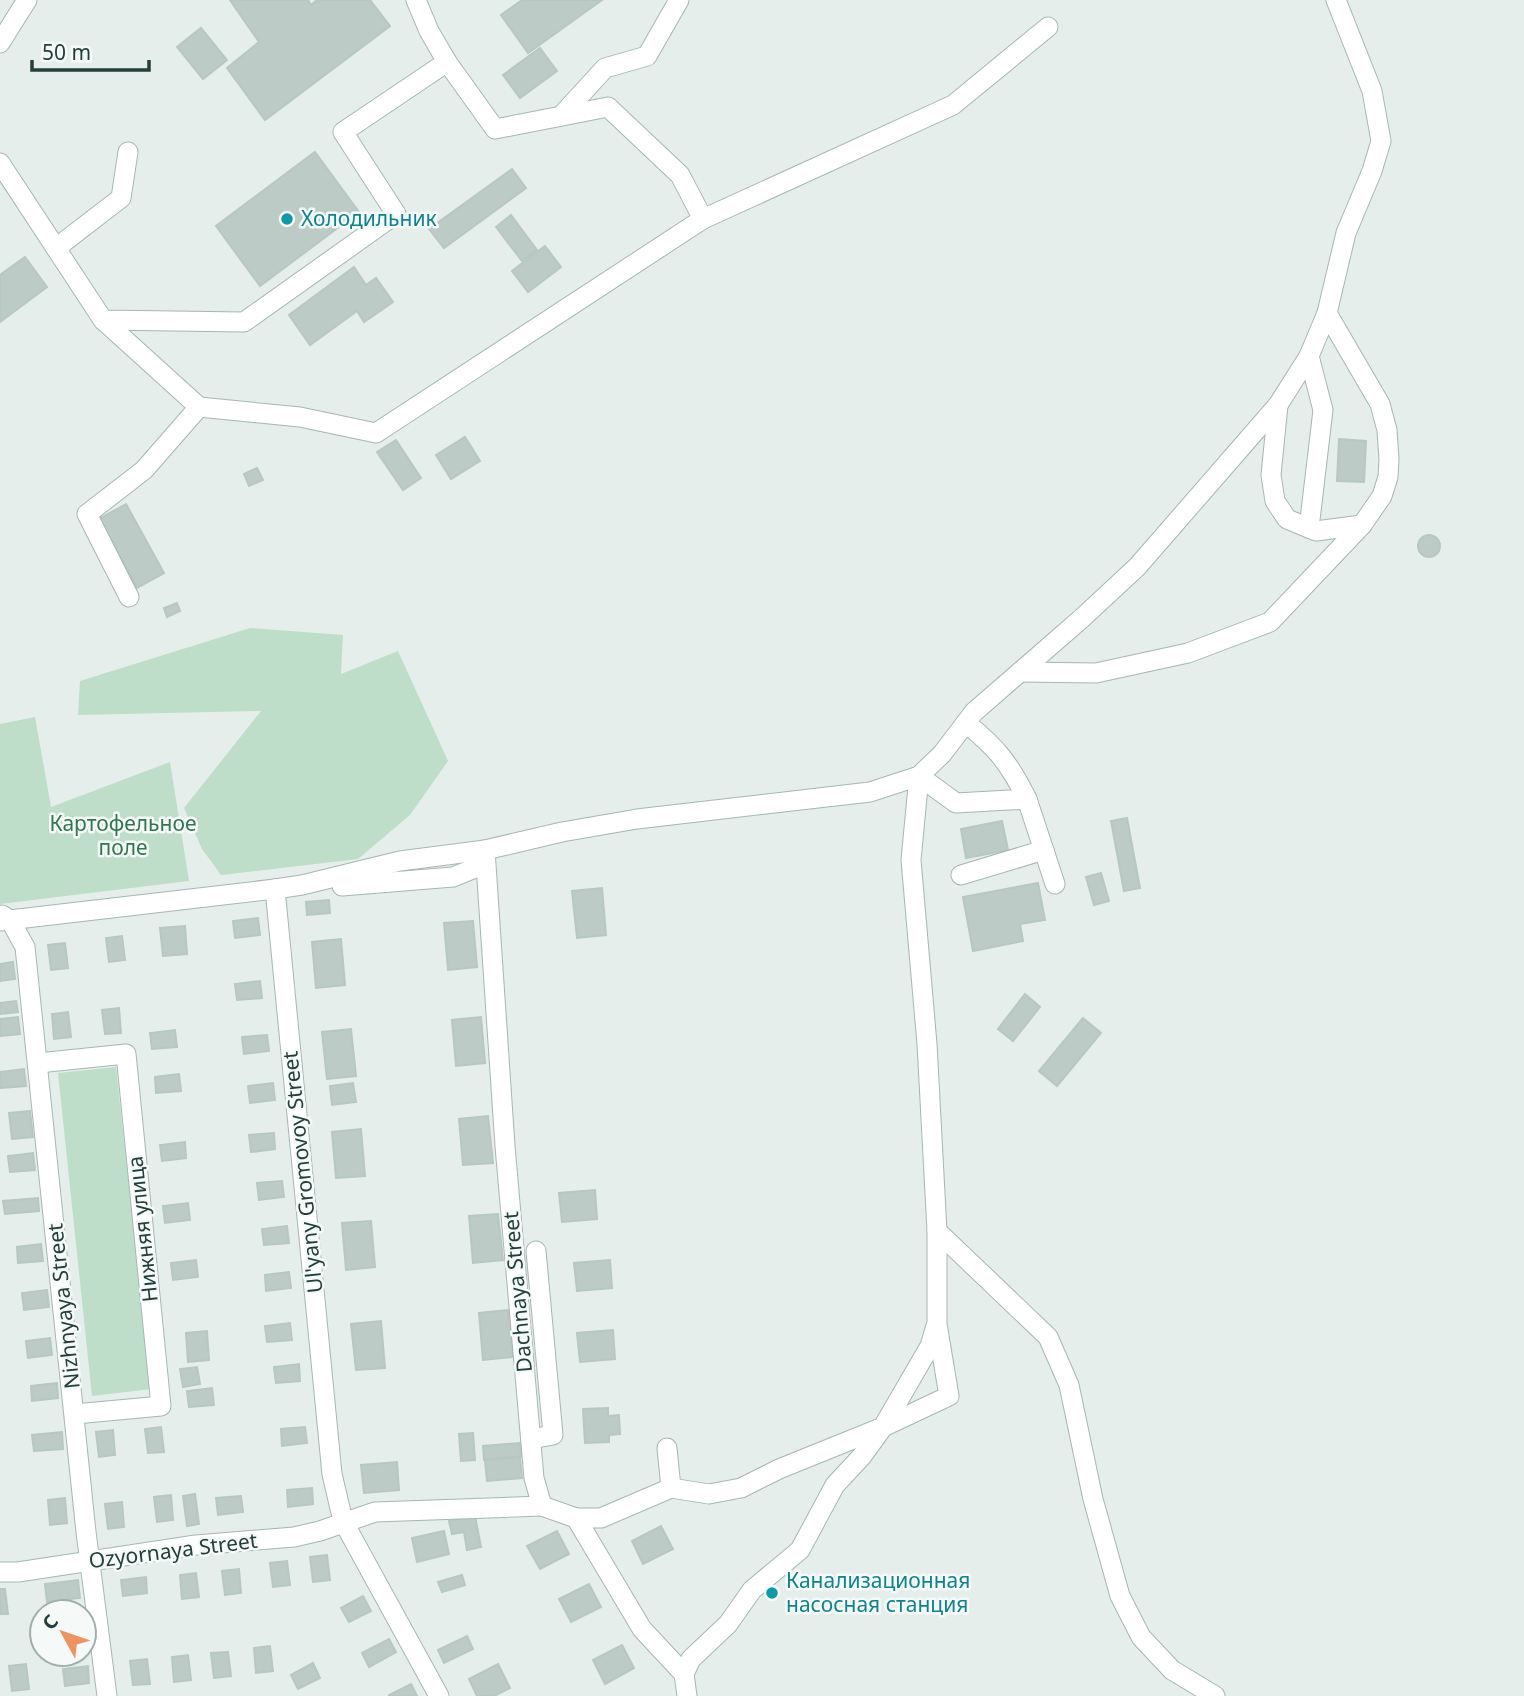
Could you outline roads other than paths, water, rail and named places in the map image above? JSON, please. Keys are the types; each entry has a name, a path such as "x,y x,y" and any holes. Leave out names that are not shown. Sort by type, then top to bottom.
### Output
{"street":[{"path":"0,43 27,0"},
{"path":"416,0 429,31 447,62 495,129 608,107 680,175 704,219"},
{"path":"561,116 605,68 648,56 679,0"},
{"path":"3,918 275,889 400,861 485,857 562,832 637,819 870,792 919,776 942,754 989,698 1137,567 1278,405 1309,356 1327,313 1346,233 1373,171 1381,141 1372,90 1336,0"},
{"path":"0,163 103,320 199,407 300,417 376,433 704,219 953,105 1048,27"},
{"path":"103,320 244,322 396,214 342,132 447,62"},
{"path":"56,248 121,198 128,152"},
{"path":"1020,672 1096,673 1188,653 1270,622 1362,525 1382,496 1388,477 1387,430 1381,404 1327,313"},
{"path":"1309,356 1323,410 1310,528"},
{"path":"1278,405 1271,475 1275,501 1287,519 1316,531 1362,525"},
{"path":"129,597 87,514 144,470 199,407"},
{"path":"966,723 991,743 1011,767 1027,799 1055,884"},
{"path":"919,776 956,803 1027,799"},
{"path":"542,1506 576,1518 601,1518 671,1488 709,1494 741,1488 949,1396 937,1324 937,1231 927,1044 911,860 919,776"},
{"path":"961,875 1044,850"},
{"name":"Dachnaya Street","path":"485,857 505,1146 534,1478 542,1506"},
{"name":"Ul'yany Gromovoy Street","path":"275,889 332,1474 343,1521 439,1696"},
{"name":"Nizhnyaya Street","path":"3,918 25,947 107,1696"},
{"name":"Нижняя улица","path":"38,1063 126,1054 161,1406 75,1413"},
{"path":"937,1231 1048,1337 1069,1385 1093,1499 1120,1596 1141,1637 1172,1670 1215,1696"},
{"path":"531,1439 553,1435 537,1251"},
{"path":"687,1696 684,1674 691,1659 728,1624 751,1590 800,1550 835,1485 862,1456 883,1427 930,1346 937,1324"},
{"path":"667,1448 671,1488"},
{"name":"Ozyornaya Street","path":"0,1572 196,1545 294,1537 320,1531 375,1511 542,1506"},
{"path":"576,1518 642,1629 684,1674"}],"place":[{"name":"Холодильник","path":"287,219"},
{"name":"Канализационная насосная станция","path":"772,1593"}],"park label":[{"name":"Картофельное поле","path":"123,836"}]}
